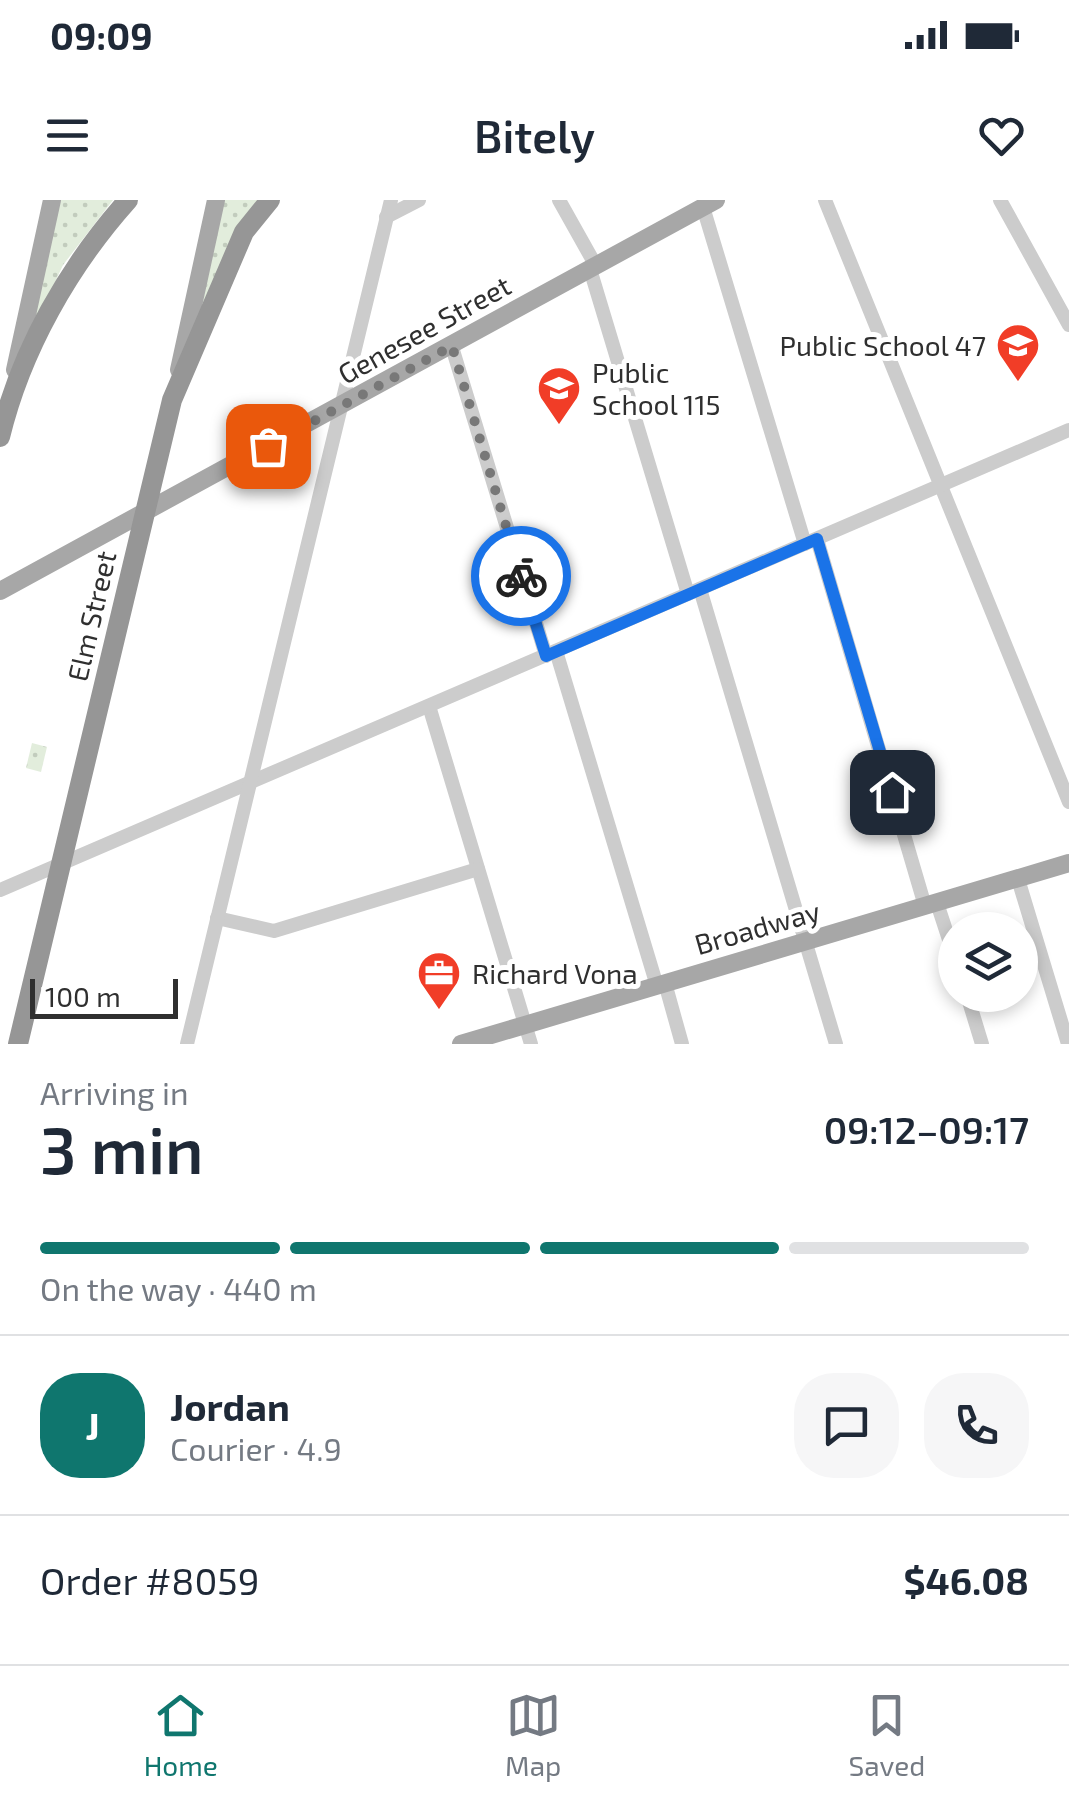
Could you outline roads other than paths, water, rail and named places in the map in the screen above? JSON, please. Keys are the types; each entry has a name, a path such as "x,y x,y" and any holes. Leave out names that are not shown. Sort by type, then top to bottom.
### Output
{"highway":[{"path":"1,432 50,311 92,242 128,200"},
{"path":"172,400 244,232 270,200"},
{"name":"Elm Street","path":"18,1044 172,400"}],"main road":[{"path":"1,432 52,200"},
{"name":"Elm Street","path":"172,400 216,200"},
{"name":"Genesee Street","path":"0,591 709,204"},
{"name":"Broadway","path":"461,1044 1069,864"}],"street":[{"path":"187,1044 390,200"},
{"path":"386,218 418,200"},
{"path":"559,200 593,268 836,1044"},
{"path":"825,200 1069,802"},
{"path":"1000,200 1069,325"},
{"path":"709,204 811,541 938,920"},
{"path":"452,346 682,1044"},
{"path":"0,890 1069,430"},
{"path":"429,706 531,1044"},
{"path":"218,918 274,931 478,870"},
{"path":"1018,879 1068,1044"},
{"path":"972,1012 982,1044"}],"place":[{"name":"Public School 47","path":"1018,383"},
{"name":"Public School 115","path":"559,426"},
{"name":"Richard Vona","path":"439,1011"}]}
